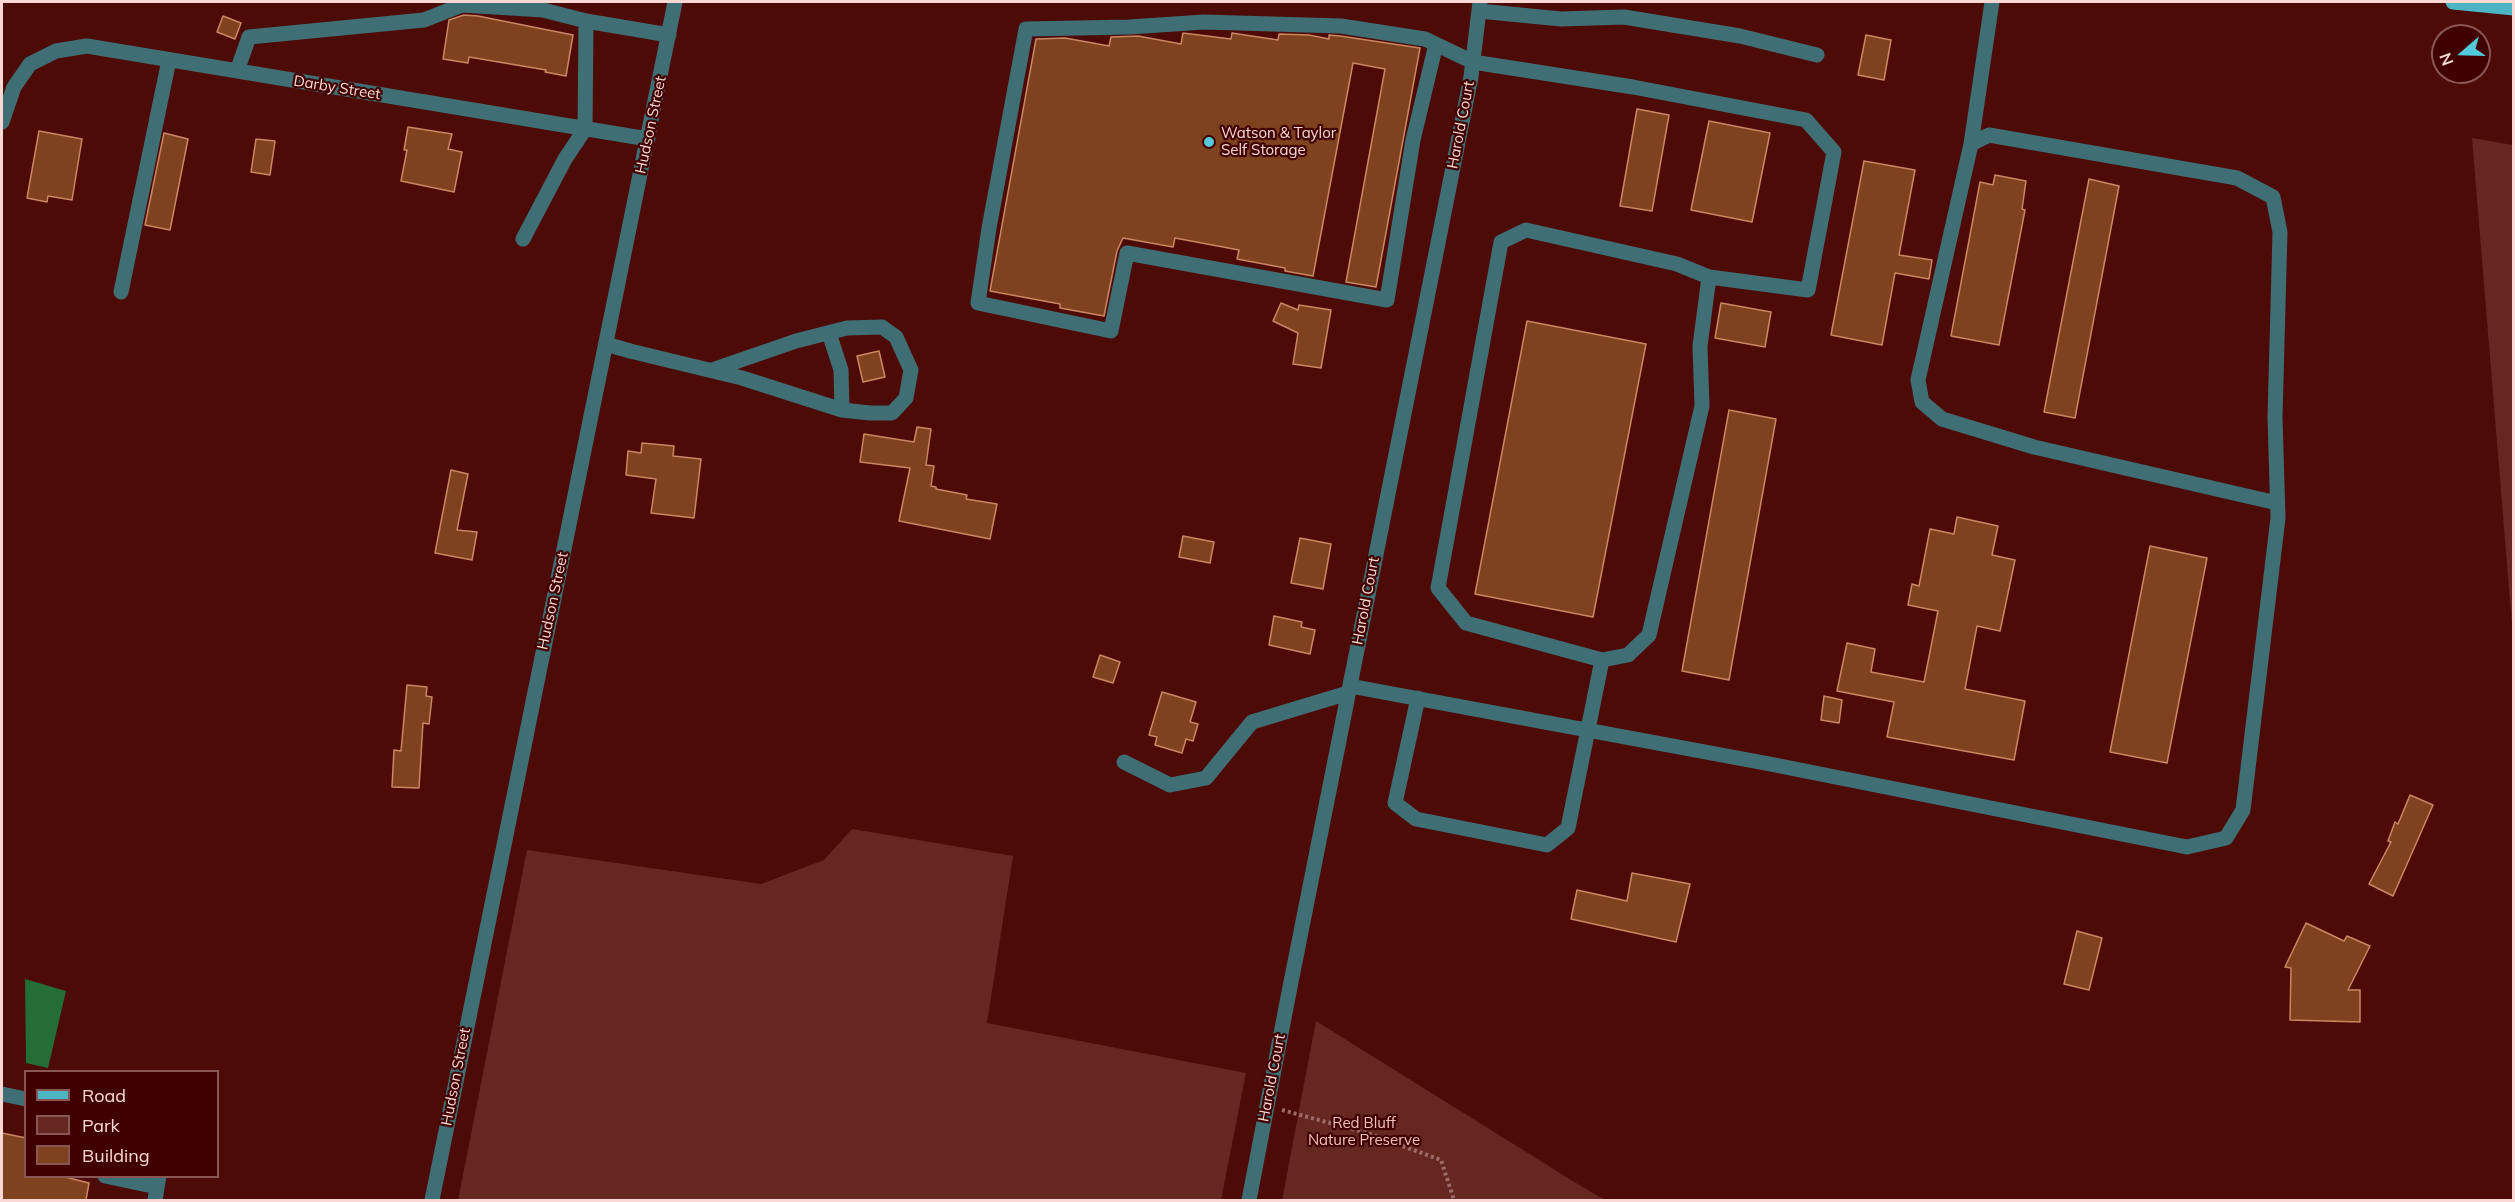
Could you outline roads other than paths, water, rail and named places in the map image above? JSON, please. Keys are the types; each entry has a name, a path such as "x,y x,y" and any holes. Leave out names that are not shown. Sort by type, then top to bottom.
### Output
{"main road":[{"path":"2453,2 2514,8"}],"street":[{"name":"Hudson Street","path":"432,1200 675,2"},
{"path":"1992,2 1971,144 1918,380 1922,402 1942,419 2034,447 2277,503"},
{"path":"237,71 249,37 424,20 462,5 543,10 586,21 669,35"},
{"path":"1479,6 1561,19 1624,17 1740,36 1817,55"},
{"name":"Harold Court","path":"1249,1200 1473,62 1479,6"},
{"path":"523,239 565,159 585,129 586,21"},
{"path":"1436,44 1411,152 1387,300 1127,253 1111,331 978,303 989,228 1026,29 1129,27 1204,22 1341,26 1425,39 1436,44 1473,62 1633,87 1806,120 1834,152 1808,290 1709,277 1677,264 1526,230 1501,242 1438,588 1467,623 1602,660 1628,655 1649,635 1702,406 1700,346 1709,277"},
{"name":"Darby Street","path":"2,122 14,87 30,64 56,51 87,46 648,139"},
{"path":"121,292 169,60"},
{"path":"1124,762 1170,785 1206,778 1252,722 1349,690 1418,699 1588,730 2187,847 2226,838 2243,810 2278,518 2275,417 2280,232 2273,197 2237,178 1989,135 1971,144"},
{"path":"606,344 742,378 842,410 870,413 892,413 906,398 911,370 897,338 882,327 847,328 766,350 712,370"},
{"path":"829,333 841,370 842,410"},
{"path":"1418,699 1395,803 1416,819 1547,845 1568,828 1602,660"},
{"path":"2,1094 24,1099"},
{"path":"114,1178 157,1188"}],"place":[{"name":"Watson & Taylor Self Storage","path":"1209,142"}],"park label":[{"name":"Red Bluff Nature Preserve","path":"1364,1132"}]}
